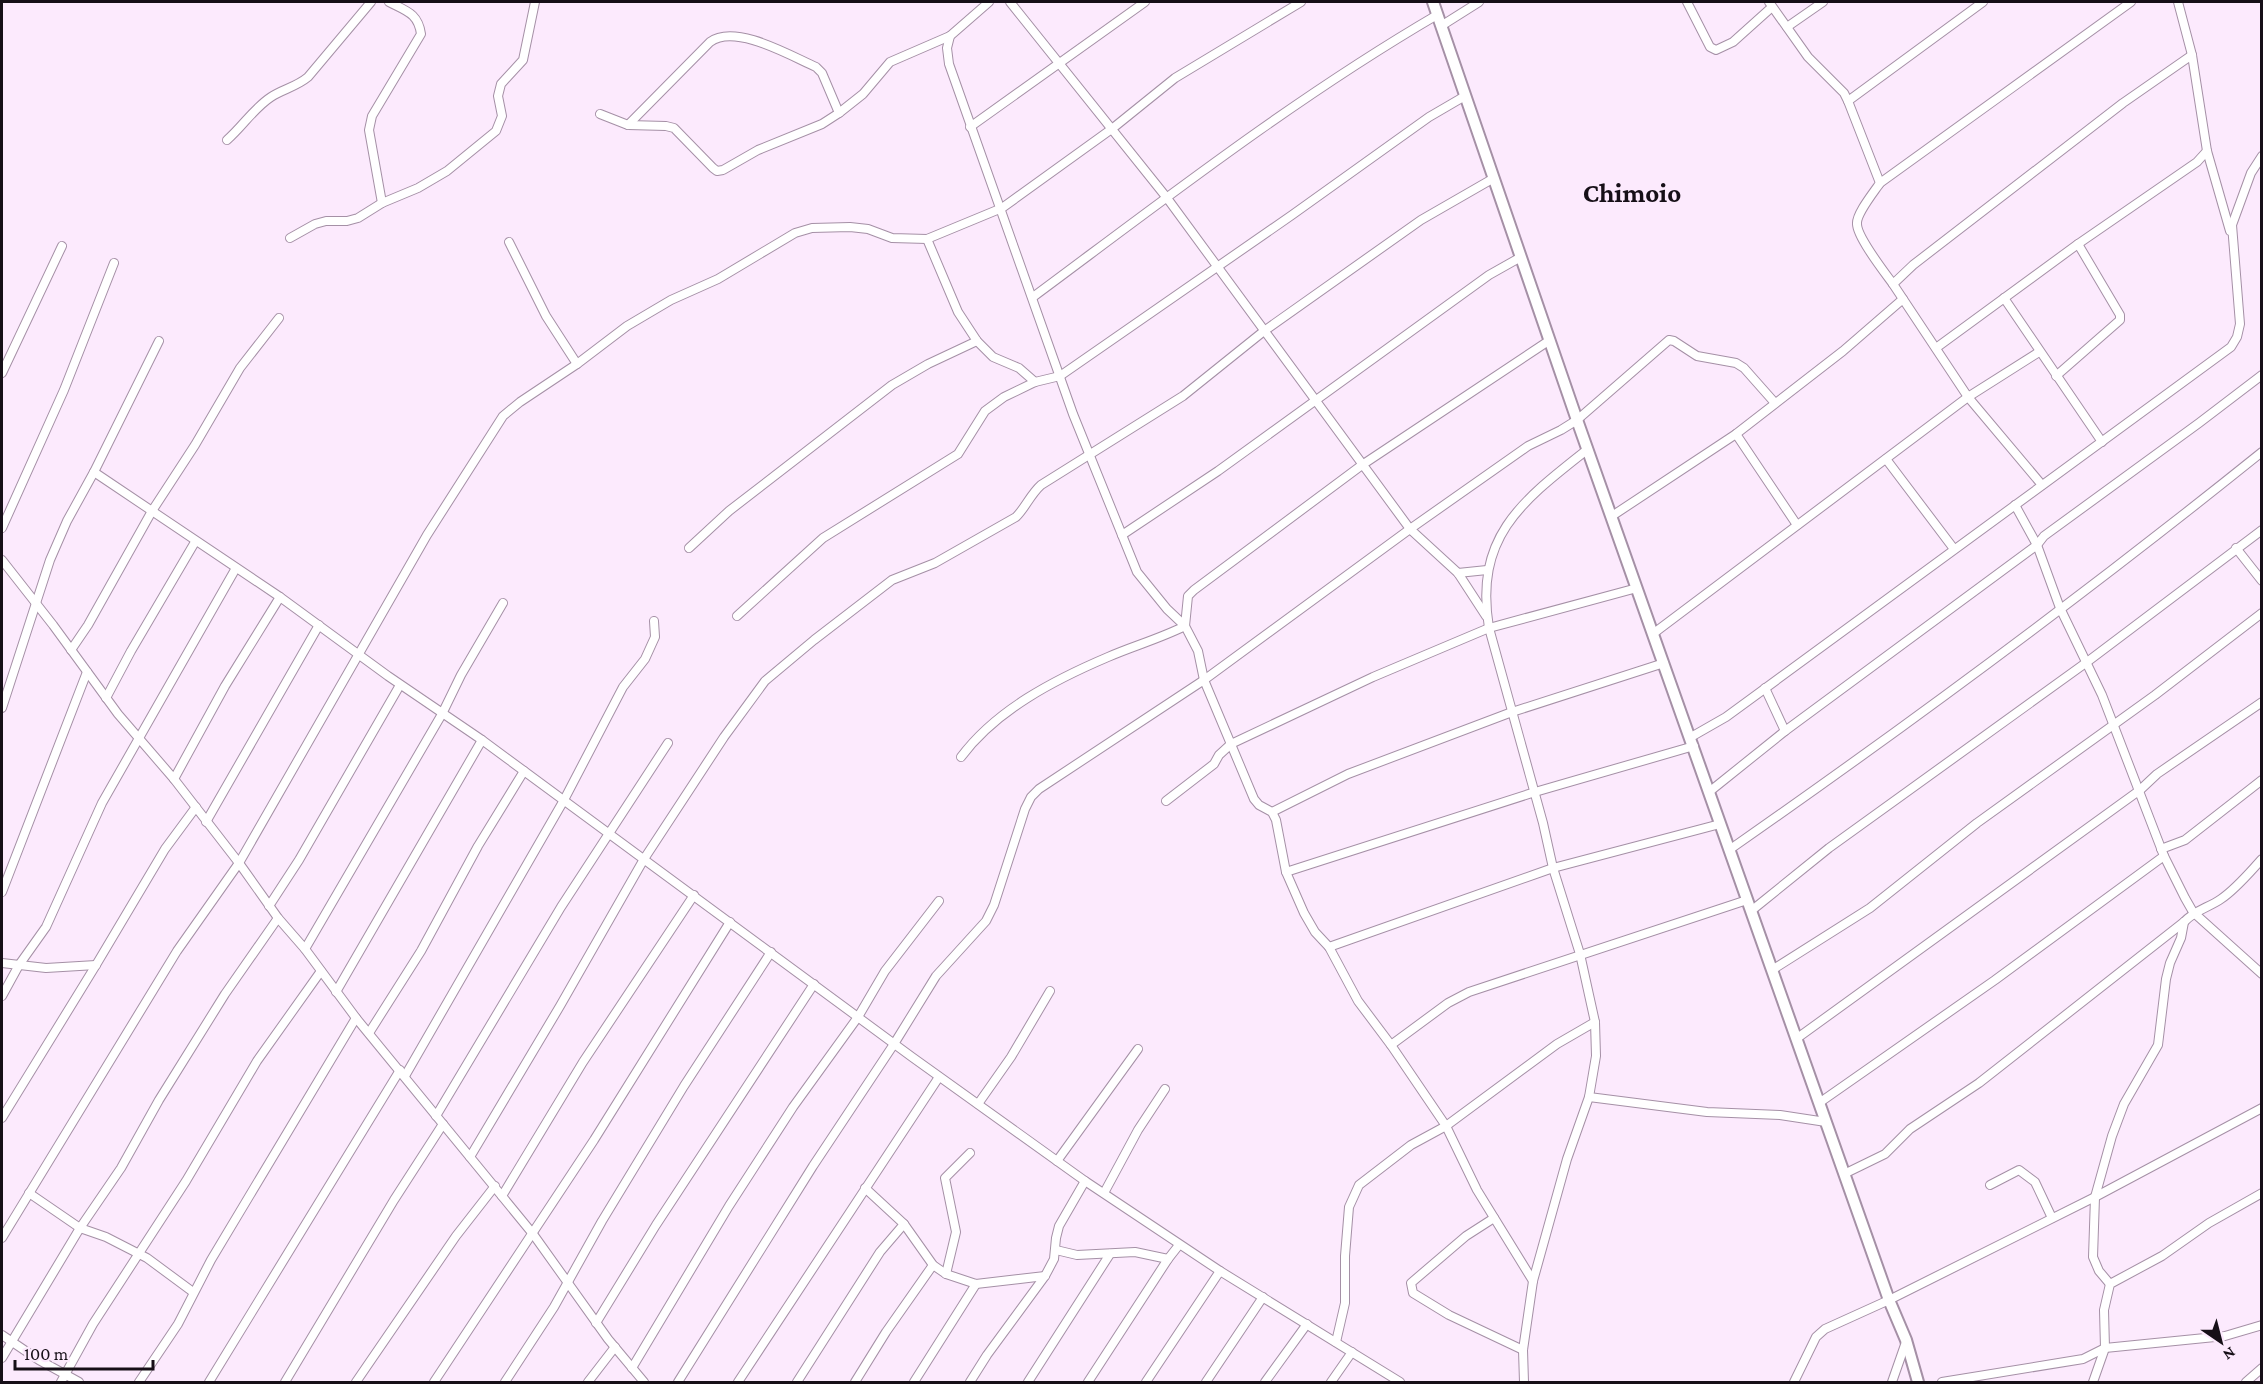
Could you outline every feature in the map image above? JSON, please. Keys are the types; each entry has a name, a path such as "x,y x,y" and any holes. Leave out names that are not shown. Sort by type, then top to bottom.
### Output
{"street":[{"path":"227,140 243,126 258,107 271,97 298,86 308,77 371,2"},
{"path":"382,203 369,130 372,116 421,34 419,22 412,14 389,2"},
{"path":"290,238 315,224 358,218 382,203 418,188 447,171 496,131 502,116 498,96 501,84 523,60 535,2"},
{"path":"600,114 628,124 674,128 717,171 723,170 758,150 822,124 862,94 890,62 950,36 989,2"},
{"path":"1010,2 1167,198 1410,529 1458,573 1488,618"},
{"path":"970,127 1145,2"},
{"path":"2,1238 177,951 239,863 427,535 503,416 627,326 671,300 718,279 795,233 812,228 850,227 868,229 892,238 927,239 1002,208 1113,128 1175,78 1301,2"},
{"path":"1433,2 1729,850 1889,1300 1906,1340 1918,1383"},
{"path":"1033,297 1321,88 1439,21 1479,2"},
{"path":"1687,2 1710,47 1716,50 1733,42 1771,4 1808,57 1839,87 1848,101 1880,183"},
{"path":"1787,27 1823,2"},
{"path":"1848,101 1983,2"},
{"path":"2042,485 1968,398 1874,257 1859,231 1858,216 1880,183 2131,2"},
{"path":"2178,2 2192,55 2207,151 2232,237"},
{"path":"628,124 710,42 722,36 756,40 816,67 822,73 839,113"},
{"path":"950,36 947,48 950,64 970,127 1002,208 1060,376 1137,572 1167,609 1185,626 1198,651 1204,680 1254,799 1259,805 1272,812 1276,820 1286,872 1304,913 1315,932 1329,946 1358,1001 1446,1126 1477,1190 1533,1281"},
{"path":"1893,285 1913,265 2095,124 2192,55"},
{"path":"737,616 823,538 958,454 985,411 1004,397 1035,382 1060,376 1429,117 1466,96"},
{"path":"1936,348 2078,244 2198,162 2207,151"},
{"path":"1286,872 1692,742 2102,442 2231,347 2237,337 2240,316 2232,225 2251,173 2262,156"},
{"path":"2198,162 2211,164"},
{"path":"470,1157 644,859 724,737 765,681 892,580 935,563 1016,517 1025,508 1033,492 1041,485 1183,396 1264,331 1421,220 1494,178"},
{"path":"927,239 958,312 977,341 993,357 1019,368 1035,382"},
{"path":"509,242 546,316 577,364"},
{"path":"2056,376 2120,320 2120,315 2078,244"},
{"path":"2,372 62,246"},
{"path":"1122,535 1218,471 1484,278 1521,257"},
{"path":"2,528 64,390 114,263"},
{"path":"2004,298 2102,442"},
{"path":"1612,516 1736,434 1843,351 1903,299"},
{"path":"71,650 88,625 152,511 195,445 240,368 279,318"},
{"path":"1185,626 1186,603 1188,596 1194,590 1362,465 1550,340"},
{"path":"678,1383 813,1166 936,976 986,921 994,905 1031,797 1050,781 1204,680 1410,529 1528,446 1577,420 1669,340 1674,341 1691,354 1736,363 1744,368 1775,403"},
{"path":"689,548 729,511 892,385 927,364 977,341"},
{"path":"2,708 50,560 67,521 159,342"},
{"path":"1654,633 1968,398 2039,352"},
{"path":"1709,792 1785,731 2037,545 2043,536 2262,375"},
{"path":"1736,434 1797,525"},
{"path":"1524,1383 1523,1350 1533,1281 1567,1159 1588,1097 1596,1056 1594,1022 1580,954 1553,868 1489,628 1486,597 1487,570 1494,547 1509,522 1528,498 1588,449"},
{"path":"1729,850 1917,716 2166,530 2262,452"},
{"path":"1886,459 1954,549"},
{"path":"94,472 280,597 400,685 482,740 939,1077 1085,1181 1179,1245 1400,1383"},
{"path":"2014,505 2037,545 2060,608 2102,695 2163,853 2193,912 2262,974"},
{"path":"1391,1045 1448,1003 1469,992 1580,954 1749,905 2087,662 2262,530"},
{"path":"106,698 195,542"},
{"path":"2236,549 2262,581"},
{"path":"2,560 106,698 196,807 356,1018 533,1234 596,1323 644,1383"},
{"path":"2,996 19,965 46,927 102,803 236,568"},
{"path":"1458,573 1487,570"},
{"path":"1166,801 1214,764 1219,755 1231,744 1373,677 1489,628 1638,588"},
{"path":"174,779 225,686 280,597"},
{"path":"305,949 442,714 461,675 503,603"},
{"path":"1772,970 1870,908 1977,823 2163,689 2262,613"},
{"path":"209,1383 403,1073 564,800 623,687 645,659 655,637 654,621"},
{"path":"206,822 319,625"},
{"path":"961,757 974,739 1010,711 1053,683 1185,626"},
{"path":"1272,812 1348,774 1512,712 1664,663"},
{"path":"2,892 87,672"},
{"path":"269,906 299,860 400,685"},
{"path":"1765,688 1785,731"},
{"path":"1796,1039 2140,790 2157,774 2262,702"},
{"path":"336,992 482,740"},
{"path":"436,1116 561,907 668,743"},
{"path":"369,1033 420,951 478,846 524,771"},
{"path":"1819,1103 1995,980 2163,853 2185,840 2262,780"},
{"path":"2,1118 165,849 196,807"},
{"path":"1329,946 1553,868 1720,824"},
{"path":"1844,1174 1885,1154 1910,1129 1979,1083 2184,922 2193,912 2209,907 2222,899 2262,859"},
{"path":"502,1196 589,1053 694,895"},
{"path":"632,1368 729,1206 794,1107 858,1017 885,971 939,901"},
{"path":"2,1358 80,1228 121,1168 159,1100 225,994 278,918"},
{"path":"434,1383 594,1140 730,922"},
{"path":"2110,1284 2099,1271 2093,1257 2095,1197 2112,1136 2124,1104 2158,1045 2166,979 2181,938 2184,922"},
{"path":"505,1383 568,1284 602,1221 684,1086 771,952"},
{"path":"2,963 46,968 96,966"},
{"path":"61,1383 93,1324 186,1181 257,1061 321,971"},
{"path":"596,1323 681,1187 814,984"},
{"path":"978,1104 1011,1057 1050,991"},
{"path":"139,1383 178,1324 193,1292 356,1018"},
{"path":"1336,1342 1345,1303 1348,1207 1359,1185 1411,1145 1446,1126 1557,1044 1594,1022"},
{"path":"1057,1161 1138,1048"},
{"path":"738,1383 939,1077"},
{"path":"1104,1193 1138,1130 1165,1089"},
{"path":"1588,1097 1707,1112 1780,1115 1826,1122"},
{"path":"1794,1383 1816,1336 1825,1329 1889,1300 2095,1197 2262,1108"},
{"path":"285,1383 394,1200 443,1124"},
{"path":"946,1274 956,1232 945,1178 970,1153"},
{"path":"1990,1185 2019,1170 2035,1182 2052,1218"},
{"path":"970,1383 987,1355 1046,1276 1054,1259 1059,1226 1085,1181"},
{"path":"356,1383 456,1236 495,1186"},
{"path":"865,1188 904,1224 933,1265 946,1274 976,1284 1046,1276"},
{"path":"2093,1383 2105,1348 2104,1310 2110,1284 2162,1256 2209,1223 2262,1192"},
{"path":"29,1193 80,1228 106,1237 140,1254 193,1292"},
{"path":"1494,1218 1466,1236 1411,1283 1411,1288 1413,1293 1449,1315 1523,1350"},
{"path":"796,1383 880,1252 904,1224"},
{"path":"1088,1383 1179,1245"},
{"path":"1056,1250 1077,1255 1135,1252 1168,1259"},
{"path":"1028,1383 1110,1254"},
{"path":"855,1383 886,1332 933,1265"},
{"path":"1146,1383 1220,1271"},
{"path":"914,1383 976,1284"},
{"path":"1206,1383 1263,1297"},
{"path":"1265,1383 1306,1324"},
{"path":"1942,1383 2083,1359 2105,1348 2224,1336 2262,1325"},
{"path":"2,1335 79,1383"},
{"path":"1892,1383 1906,1340"},
{"path":"588,1383 615,1347"},
{"path":"1330,1383 1352,1352"},
{"path":"2246,1383 2262,1368"}],"district":[{"name":"Chimoio","path":"1632,193"}]}
